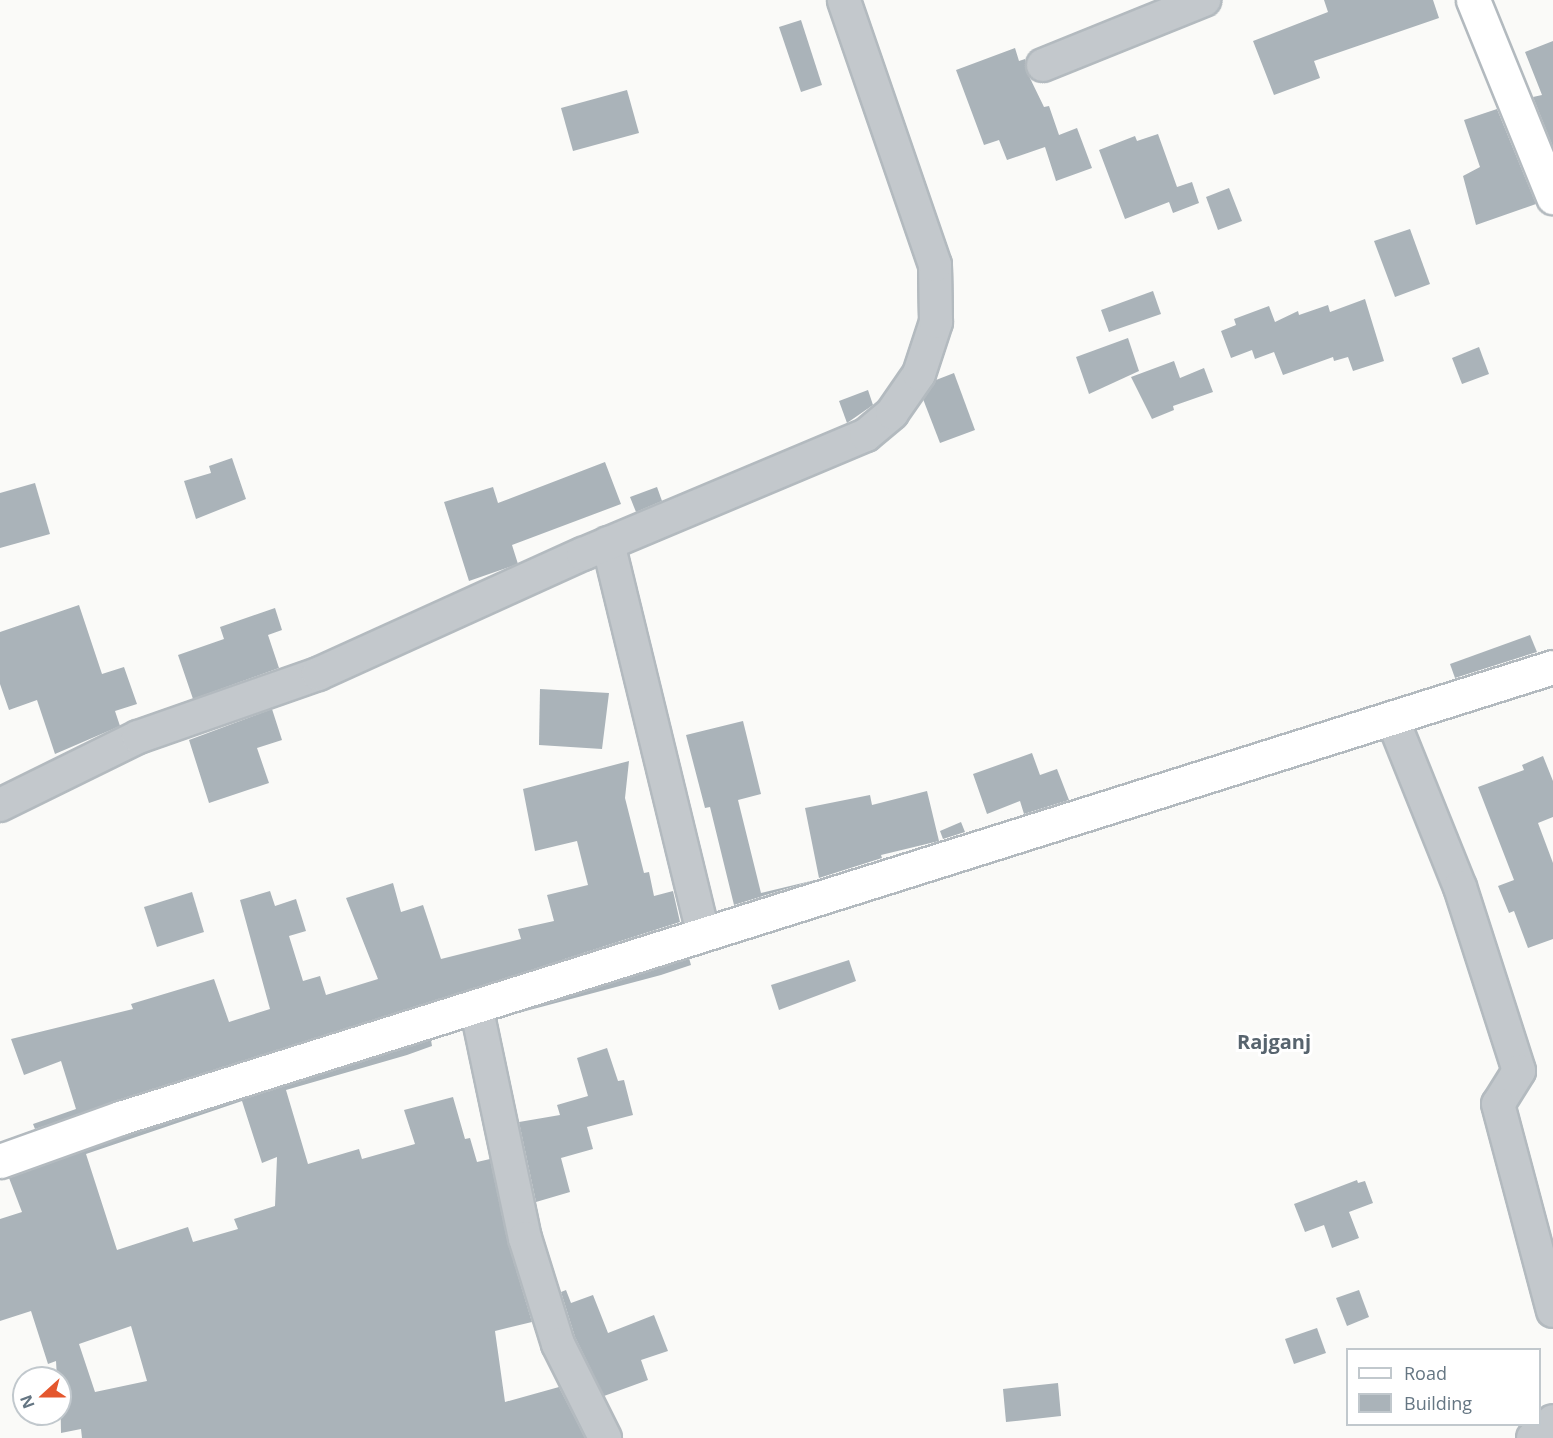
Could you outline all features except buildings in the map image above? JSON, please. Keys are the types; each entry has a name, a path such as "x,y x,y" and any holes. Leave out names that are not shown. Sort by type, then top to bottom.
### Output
{"street":[{"path":"0,805 138,737 318,674 608,543 866,435 892,413 919,374 936,322 935,265 844,0"},
{"path":"1042,64 1204,0"},
{"path":"1473,0 1550,178"},
{"path":"608,543 703,934"},
{"path":"0,1161 120,1118 1553,667"},
{"path":"1392,718 1460,887 1519,1071 1498,1104 1553,1311"},
{"path":"476,1006 528,1249 558,1344 605,1438"},
{"path":"1533,1438 1553,1421"}],"district":[{"name":"Rajganj","path":"1274,1041"}]}
